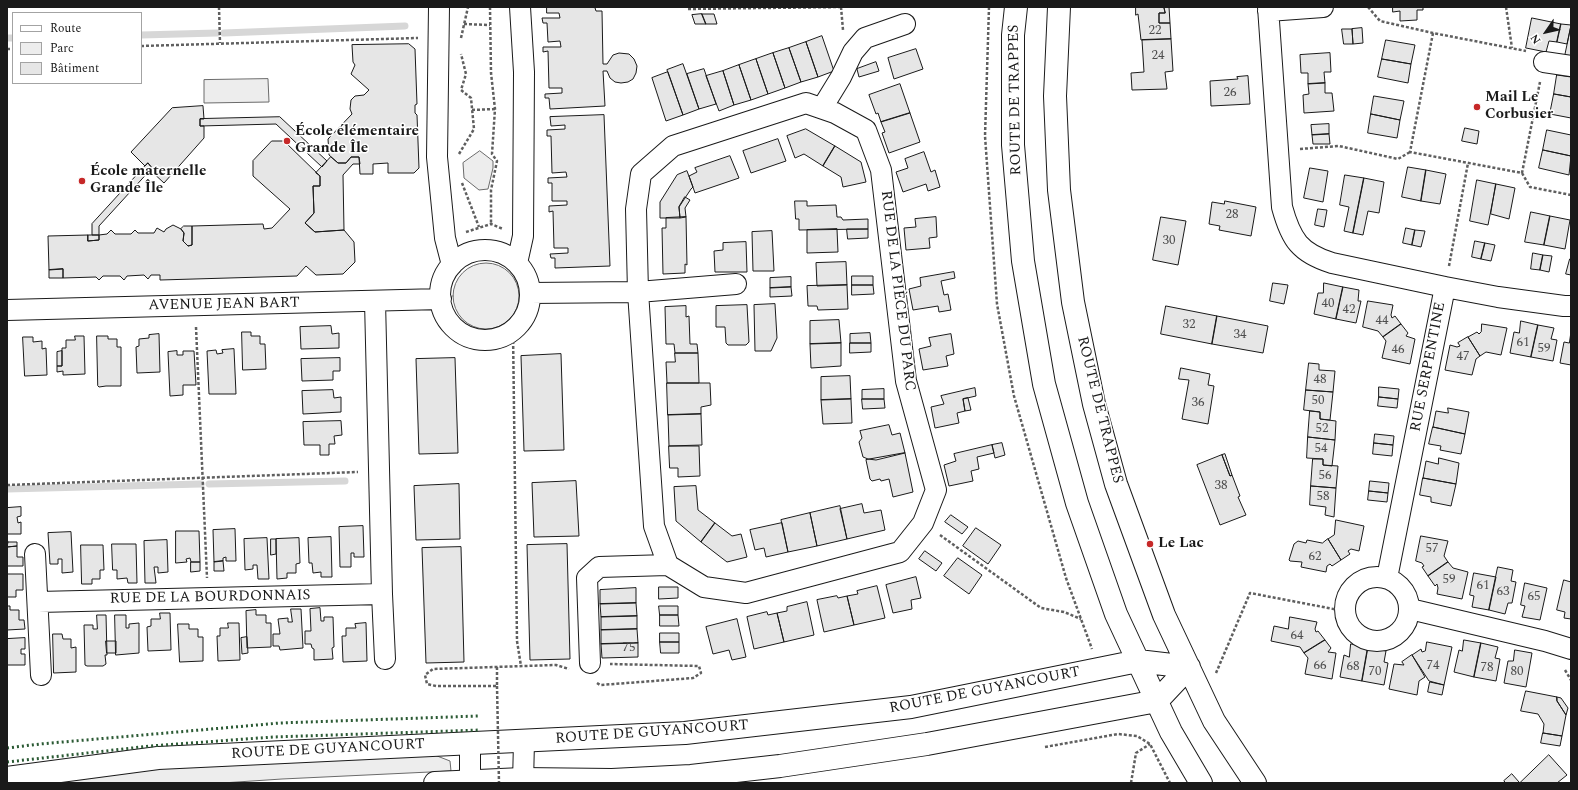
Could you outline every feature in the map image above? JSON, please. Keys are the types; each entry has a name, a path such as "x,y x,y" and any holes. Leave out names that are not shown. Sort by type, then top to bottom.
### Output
{"main road":[{"name":"ROUTE DE TRAPPES","path":"1016,7 1013,36 1013,145 1024,261 1044,384 1077,503 1116,614 1171,732 1201,783"},
{"name":"ROUTE DE TRAPPES","path":"1059,7 1055,96 1059,182 1073,302 1094,404 1116,484 1164,615 1214,721 1255,783"},
{"name":"ROUTE DE GUYANCOURT","path":"7,778 158,758 685,734 912,707 1138,661 1189,667"},
{"path":"435,783 612,780 675,777 780,766 927,744 1157,701 1189,667"}],"street":[{"path":"439,7 437,157 445,238 452,265"},
{"path":"517,263 523,236 524,72 520,7"},
{"path":"1268,9 1323,7"},
{"name":"RUE SERPENTINE","path":"1268,9 1282,207 1286,221 1296,243 1316,258 1332,263 1445,287 1387,578"},
{"path":"822,108 841,77 853,52 865,38 906,24"},
{"path":"1544,62 1571,66"},
{"name":"RUE DE LA PIÈCE DU PARC","path":"806,104 822,108 835,113 866,130 881,170 906,381 936,490 923,523 900,552 746,593 704,587 668,565 654,526 638,292 636,209 641,174 673,146 806,104"},
{"path":"491,250 505,254 517,263 524,272 530,293 528,307 522,320 512,331 501,337 487,340 474,338 451,324 444,312 441,299 445,275 452,265 463,256 476,251 491,250"},
{"path":"530,293 638,292 736,284"},
{"path":"1445,287 1498,297 1571,306"},
{"name":"AVENUE JEAN BART","path":"7,310 441,299"},
{"path":"375,301 382,594 385,658"},
{"path":"35,554 41,675"},
{"path":"592,673 587,578 599,567 668,565"},
{"path":"1377,576 1396,582 1408,599 1410,609 1408,620 1402,630 1394,636 1384,640 1372,641 1353,631 1347,622 1344,611 1350,590 1357,583 1366,578 1377,576"},
{"name":"RUE DE LA BOURDONNAIS","path":"38,602 382,594"},
{"path":"1410,609 1545,641 1571,649"},
{"path":"523,781 524,741"},
{"path":"470,743 470,782"}],"path":[{"path":"219,7 220,43"},
{"path":"461,39 468,7"},
{"path":"490,7 491,73 495,109 492,154 497,161 492,190 491,224"},
{"path":"688,9 841,7"},
{"path":"1368,7 1380,21 1545,55 1522,173 1530,186 1571,194"},
{"path":"1506,7 1512,48"},
{"path":"464,24 490,25"},
{"path":"1410,152 1433,33"},
{"path":"142,46 418,38"},
{"path":"458,156 474,129 471,98 462,90 466,74 461,53"},
{"path":"472,110 495,109"},
{"path":"1277,150 1340,146 1398,159 1410,152 1522,173"},
{"path":"1445,287 1468,163"},
{"path":"461,178 479,227"},
{"path":"462,234 491,224 504,230"},
{"path":"196,322 208,598"},
{"path":"512,331 517,641 521,666"},
{"path":"7,485 379,472"},
{"path":"923,523 1041,608 1064,612 1082,619"},
{"path":"1066,578 1093,651"},
{"path":"1215,674 1250,593 1344,611"},
{"path":"497,686 436,686 428,684 425,676 433,669 556,665 571,670"},
{"path":"699,666 701,673 693,678 600,685 592,673 699,666"},
{"path":"496,667 499,783"},
{"path":"1118,734 1137,736 1150,744 1170,783"},
{"path":"1131,783 1136,753 1150,744"}],"green space":[{"path":"268,79 269,102 204,103 204,80"},
{"path":"480,151 493,161 493,168 488,189 479,190 464,178 463,163"},
{"path":"480,263 492,263 504,268 514,278 519,290 517,309 504,324 492,329 480,329 468,324 458,314 453,302 453,290 458,278 468,268"},
{"path":"432,754 450,761 451,771 222,783 47,783 144,770 232,763"}],"building":[{"path":"547,7 598,7 595,8 596,11 602,11 603,64 607,64 613,55 619,53 629,54 634,59 637,66 636,73 633,79 628,82 615,82 610,78 607,71 603,71 605,106 550,109 549,98 545,98 545,94 562,93 562,88 549,88 548,51 543,52 543,47 561,47 560,41 548,42 547,23 543,23 542,18 560,18 559,13 547,13"},
{"path":"1136,7 1164,7 1165,13 1159,13 1159,23 1170,23 1171,39 1141,40"},
{"path":"1164,7 1169,7 1170,23 1159,23 1159,13 1165,13"},
{"path":"1393,7 1423,7 1423,10 1417,10 1417,20 1400,21 1400,11 1393,12"},
{"path":"702,14 706,24 695,24 692,15"},
{"path":"702,14 714,14 717,24 706,24"},
{"path":"1532,18 1561,24 1557,42 1549,41 1546,52 1526,48"},
{"path":"1561,24 1571,25 1567,44 1557,42"},
{"path":"1571,26 1571,57 1565,56"},
{"path":"1362,28 1363,43 1353,44 1352,29"},
{"path":"1342,29 1352,29 1353,44 1344,44"},
{"path":"822,36 834,71 818,77 806,42"},
{"path":"1171,39 1173,71 1165,72 1167,89 1132,90 1131,73 1144,72 1142,40"},
{"path":"1386,40 1415,45 1411,64 1382,59"},
{"path":"806,42 818,77 801,82 789,48"},
{"path":"409,44 415,49 417,104 415,105 415,113 417,115 419,168 414,173 388,173 388,163 373,164 373,174 360,174 359,157 351,157 346,163 338,163 329,155 328,139 352,114 350,109 351,100 355,96 364,95 369,90 351,74 355,65 353,62 352,45"},
{"path":"789,48 801,82 785,88 773,53"},
{"path":"916,49 923,69 894,79 888,58"},
{"path":"773,53 785,88 768,94 756,59"},
{"path":"1330,53 1331,72 1324,72 1325,83 1308,84 1308,73 1301,73 1300,55"},
{"path":"756,59 768,94 751,100 739,65"},
{"path":"1382,59 1411,64 1408,83 1378,77"},
{"path":"876,62 879,71 859,77 857,69"},
{"path":"683,64 699,109 683,115 667,70"},
{"path":"739,65 751,100 734,105 723,71"},
{"path":"704,69 716,104 699,109 687,74"},
{"path":"723,71 734,105 719,111 706,76"},
{"path":"668,72 683,115 666,121 652,78"},
{"path":"1557,75 1571,77 1571,97 1554,94"},
{"path":"1248,76 1250,104 1211,106 1210,81 1238,79 1237,77"},
{"path":"1325,83 1325,93 1332,93 1334,111 1304,113 1303,95 1309,94 1308,84"},
{"path":"900,84 910,113 881,122 878,113 876,114 869,95"},
{"path":"1554,94 1571,97 1571,118 1550,114"},
{"path":"1374,96 1404,101 1400,120 1371,114"},
{"path":"203,106 204,119 200,119 200,126 204,126 204,138 164,183 150,170 152,168 148,163 145,166 131,152 172,108"},
{"path":"910,113 920,142 889,153 882,133 885,132 881,122"},
{"path":"1371,114 1400,120 1397,138 1368,133"},
{"path":"604,115 610,266 555,268 555,258 551,258 550,254 568,253 568,248 554,248 553,211 549,212 549,206 567,205 567,201 552,201 552,183 548,183 548,178 567,177 566,172 552,173 551,136 547,136 547,130 565,129 565,125 551,126 550,117"},
{"path":"280,117 327,161 322,167 276,124 200,126 200,119"},
{"path":"1329,124 1329,134 1312,135 1311,125"},
{"path":"1465,128 1479,131 1477,144 1462,141"},
{"path":"806,129 835,146 823,166 804,154 795,158 787,136"},
{"path":"1547,130 1571,135 1571,156 1543,150"},
{"path":"1329,134 1330,144 1313,144 1312,135"},
{"path":"778,139 786,161 751,173 743,151"},
{"path":"272,141 284,141 320,176 320,186 313,186 314,213 305,223 315,232 344,230 354,242 355,262 343,274 316,275 306,266 297,276 160,280 160,275 151,275 148,279 144,275 127,276 124,280 120,276 103,276 99,280 96,277 63,278 63,269 49,270 48,236 88,235 88,241 99,240 99,235 107,234 111,230 115,234 131,234 135,230 138,233 154,233 157,228 164,232 173,225 181,229 184,233 183,241 188,246 192,245 192,226 263,224 264,229 272,228 290,209 253,176 253,161"},
{"path":"835,146 861,162 866,182 843,187 841,177 823,166"},
{"path":"1543,150 1571,156 1569,175 1539,168"},
{"path":"924,152 931,172 935,170 940,187 928,191 926,184 903,192 896,172 908,168 905,159"},
{"path":"730,156 739,178 695,193 689,176 697,172 695,168"},
{"path":"331,157 338,163 346,163 351,157 359,157 360,164 353,164 343,175 344,230 315,232 305,223 314,213 313,186 320,186 320,176 316,173"},
{"path":"148,163 152,168 99,226 99,235 92,235 92,224"},
{"path":"1408,167 1426,170 1421,201 1402,197"},
{"path":"1310,168 1328,171 1323,202 1304,198"},
{"path":"1426,170 1446,174 1440,204 1421,201"},
{"path":"687,171 693,187 679,207 680,218 660,218 660,202 677,175"},
{"path":"1345,175 1364,178 1353,233 1344,231 1349,207 1340,205"},
{"path":"1364,178 1384,182 1379,213 1368,211 1363,235 1353,233"},
{"path":"1477,180 1496,184 1488,225 1470,221"},
{"path":"1496,184 1515,188 1509,219 1491,214"},
{"path":"685,197 690,200 685,208 686,217 680,218 679,207"},
{"path":"795,201 807,201 807,206 836,205 837,217 841,217 843,220 868,219 868,229 799,230 799,219 796,219"},
{"path":"1225,201 1256,207 1251,236 1219,230 1220,226 1209,224 1212,202 1224,204"},
{"path":"1318,209 1327,210 1324,227 1315,225"},
{"path":"1531,212 1550,216 1544,245 1525,242"},
{"path":"1550,216 1570,220 1565,249 1544,245"},
{"path":"686,217 687,265 685,264 685,273 663,274 662,228 666,228 666,218"},
{"path":"936,217 937,237 929,238 930,248 906,250 904,228 916,227 915,219"},
{"path":"1161,217 1186,221 1178,265 1153,260"},
{"path":"184,226 192,226 192,245 188,246 183,241 184,233 181,229"},
{"path":"1406,228 1415,230 1412,245 1403,243"},
{"path":"837,229 838,252 807,253 807,230"},
{"path":"847,229 868,229 868,238 848,239"},
{"path":"1415,230 1425,231 1421,247 1412,245"},
{"path":"772,231 774,271 753,271 752,232"},
{"path":"88,235 99,235 99,240 88,241"},
{"path":"1475,241 1485,243 1481,259 1472,257"},
{"path":"746,242 747,272 715,272 714,251 723,250 723,243"},
{"path":"1485,243 1495,245 1491,261 1481,259"},
{"path":"1533,253 1543,255 1540,270 1531,269"},
{"path":"1543,255 1552,256 1549,272 1540,270"},
{"path":"1571,259 1571,275 1566,274"},
{"path":"846,262 847,285 817,286 816,263"},
{"path":"63,269 63,278 49,278 49,270"},
{"path":"954,272 955,278 941,281 944,295 948,294 951,310 939,312 938,306 913,310 909,289 921,286 920,278"},
{"path":"852,276 873,276 873,285 852,285"},
{"path":"791,277 791,287 770,288 770,278"},
{"path":"1273,283 1288,285 1284,304 1270,301"},
{"path":"1324,283 1343,287 1336,319 1314,314 1318,293 1323,293"},
{"path":"847,285 848,309 818,310 817,306 808,306 807,286"},
{"path":"852,285 873,285 874,294 852,295"},
{"path":"791,287 792,296 770,297 770,288"},
{"path":"1343,287 1359,290 1358,301 1361,301 1356,323 1336,319"},
{"path":"1368,301 1393,305 1391,315 1392,318 1395,316 1401,324 1383,337 1378,331 1363,327"},
{"path":"775,304 777,338 771,351 755,351 754,305"},
{"path":"747,305 749,342 746,345 728,345 726,343 725,327 716,327 716,306"},
{"path":"686,306 686,317 689,316 690,344 697,344 698,353 675,353 674,344 666,344 665,307"},
{"path":"1166,306 1217,316 1212,344 1161,334"},
{"path":"1217,316 1268,326 1263,353 1212,344"},
{"path":"839,320 841,343 810,344 810,321"},
{"path":"1521,321 1538,325 1531,357 1510,353 1514,332 1519,333"},
{"path":"1401,324 1408,333 1406,336 1415,339 1410,364 1382,358 1386,341 1383,337"},
{"path":"1482,324 1507,328 1501,355 1486,352 1480,356 1468,337 1477,332 1479,334 1481,332"},
{"path":"1538,325 1554,328 1551,339 1557,340 1553,361 1531,357"},
{"path":"331,326 332,334 339,333 339,348 301,349 300,327"},
{"path":"242,332 251,332 251,336 260,336 260,344 265,344 266,369 243,370"},
{"path":"1571,332 1571,365 1560,363 1564,342 1569,343"},
{"path":"870,333 871,343 850,343 850,334"},
{"path":"159,334 160,372 137,373 136,347 139,346 139,339 149,338 149,335"},
{"path":"951,334 954,354 946,356 948,366 923,370 919,349 931,346 929,338"},
{"path":"75,336 84,336 85,374 63,375 63,371 57,372 57,366 62,366 62,348 66,348 66,340 75,340"},
{"path":"97,336 108,336 108,339 117,339 117,347 121,347 121,386 98,386"},
{"path":"23,337 33,337 33,342 42,341 42,349 46,348 47,375 25,376"},
{"path":"1468,337 1480,356 1476,359 1472,375 1445,370 1450,345 1457,347 1460,346 1458,343"},
{"path":"841,343 841,366 811,368 810,344"},
{"path":"850,343 871,343 871,352 850,353"},
{"path":"234,349 236,394 209,394 207,351 216,350 217,354 223,353 222,350"},
{"path":"62,351 62,366 57,366 57,352"},
{"path":"177,351 177,355 183,355 183,351 194,351 196,385 183,385 183,395 170,396 168,352"},
{"path":"675,353 698,353 699,383 667,383 666,362 675,362"},
{"path":"561,354 564,450 524,451 521,356"},
{"path":"340,358 340,371 333,371 333,380 302,381 301,359"},
{"path":"455,358 458,453 419,454 416,359"},
{"path":"1309,363 1319,364 1319,370 1335,371 1333,392 1306,390"},
{"path":"1181,368 1210,374 1208,385 1214,386 1208,424 1182,419 1189,380 1179,379"},
{"path":"850,376 851,399 821,400 821,377"},
{"path":"667,383 710,383 711,405 701,407 701,414 668,415"},
{"path":"1379,387 1399,389 1398,399 1379,397"},
{"path":"975,388 976,396 963,399 965,411 957,413 959,423 935,428 931,407 944,404 941,396"},
{"path":"884,389 884,399 862,399 862,390"},
{"path":"333,390 334,398 341,397 341,412 303,414 302,391"},
{"path":"1306,390 1333,392 1330,420 1320,419 1320,412 1304,410"},
{"path":"1379,397 1398,399 1397,408 1378,406"},
{"path":"968,398 971,410 965,411 963,399"},
{"path":"851,399 852,423 823,424 821,400"},
{"path":"862,399 884,399 885,408 863,409"},
{"path":"1448,408 1469,412 1465,434 1433,427 1436,411 1448,413"},
{"path":"1310,411 1320,412 1320,419 1336,421 1335,440 1308,437"},
{"path":"701,414 702,445 669,446 668,415"},
{"path":"341,421 342,435 334,436 335,444 329,444 329,455 320,455 320,445 304,445 303,422"},
{"path":"889,425 892,435 900,433 905,453 876,460 863,457 859,442 862,438 860,431"},
{"path":"1433,427 1465,434 1461,454 1440,450 1441,446 1429,444"},
{"path":"1375,434 1394,436 1393,445 1374,443"},
{"path":"1308,437 1335,440 1332,466 1323,465 1323,459 1307,458"},
{"path":"1002,443 1005,455 995,458 992,445"},
{"path":"1374,443 1393,445 1392,456 1373,454"},
{"path":"992,445 994,453 977,457 979,469 971,471 973,481 949,486 944,465 956,461 954,454"},
{"path":"669,446 699,446 700,476 678,477 678,468 670,468"},
{"path":"905,453 913,492 893,497 889,479 872,481 870,479 866,460"},
{"path":"1225,454 1232,475 1230,476 1222,455"},
{"path":"1222,455 1230,476 1232,475 1240,496 1238,497 1246,515 1220,525 1197,465"},
{"path":"1439,458 1459,463 1456,484 1423,478 1426,461 1438,464"},
{"path":"1313,459 1323,459 1323,465 1338,466 1336,488 1311,486"},
{"path":"1423,478 1456,484 1451,506 1431,502 1431,497 1420,495"},
{"path":"576,481 579,536 534,537 532,483"},
{"path":"1370,481 1389,483 1388,493 1369,491"},
{"path":"459,484 460,539 416,540 414,486"},
{"path":"696,486 698,510 715,523 701,542 676,521 674,487"},
{"path":"1311,486 1336,488 1334,517 1325,515 1326,507 1310,505"},
{"path":"1369,491 1388,493 1387,502 1368,500"},
{"path":"862,504 864,513 881,510 885,530 847,539 840,509"},
{"path":"840,506 847,539 817,546 810,513"},
{"path":"21,507 21,516 17,517 18,523 21,522 21,534 7,534 7,508"},
{"path":"810,513 817,546 788,552 781,520"},
{"path":"951,515 968,527 962,534 945,522"},
{"path":"1336,520 1364,526 1359,551 1351,549 1348,551 1350,554 1341,560 1328,539 1334,535"},
{"path":"715,523 732,536 741,534 747,557 727,562 701,542"},
{"path":"782,523 788,552 766,557 764,548 755,550 750,530"},
{"path":"363,526 364,557 354,557 354,553 351,553 351,567 340,567 339,527"},
{"path":"976,528 1001,545 988,564 963,546"},
{"path":"235,529 236,561 226,561 226,557 223,558 223,561 214,562 213,530"},
{"path":"176,531 199,531 200,562 191,562 190,558 186,559 187,562 176,563"},
{"path":"71,532 73,572 62,573 62,559 58,559 58,564 50,564 48,533"},
{"path":"1421,536 1448,541 1444,556 1448,562 1428,576 1422,567 1424,566 1422,563 1416,561"},
{"path":"331,537 332,577 321,577 321,572 313,573 312,563 309,563 308,538"},
{"path":"267,538 269,579 258,579 257,565 253,565 253,569 245,570 244,539"},
{"path":"299,538 300,563 296,564 296,573 287,573 287,578 277,579 276,539"},
{"path":"271,539 276,539 276,554 271,555"},
{"path":"1328,539 1341,560 1332,566 1330,564 1327,566 1326,572 1301,567 1302,562 1289,560 1294,544 1298,541 1306,543 1307,540 1322,543"},
{"path":"167,540 168,572 158,573 158,567 154,567 156,583 145,583 144,541"},
{"path":"8,542 17,542 17,546 7,547"},
{"path":"112,544 136,544 137,583 128,583 127,578 117,579 117,570 113,570"},
{"path":"567,544 570,659 530,660 527,545"},
{"path":"81,545 103,545 104,570 100,570 100,579 92,579 92,584 82,584"},
{"path":"17,546 17,557 23,557 23,566 7,566 7,547"},
{"path":"461,547 464,662 426,663 422,548"},
{"path":"925,551 942,563 936,571 919,559"},
{"path":"958,558 982,575 969,594 944,576"},
{"path":"223,561 224,571 214,571 214,562"},
{"path":"191,562 200,562 200,571 191,572"},
{"path":"1448,562 1453,568 1468,572 1462,599 1437,594 1437,584 1435,586 1428,576"},
{"path":"1498,567 1513,570 1511,581 1516,582 1512,603 1508,603 1505,614 1489,610"},
{"path":"1474,573 1496,577 1489,610 1472,607 1474,596 1470,595"},
{"path":"7,574 23,574 23,590 16,590 16,597 7,597"},
{"path":"916,577 921,598 911,600 912,609 893,613 886,585"},
{"path":"1564,580 1571,582 1571,619 1564,618 1565,612 1557,610"},
{"path":"1525,583 1547,588 1540,620 1522,617 1525,606 1521,605"},
{"path":"877,586 885,618 854,625 847,596 858,594 857,591"},
{"path":"659,587 678,587 678,598 659,599"},
{"path":"636,588 636,603 600,604 600,590"},
{"path":"837,596 838,598 847,596 854,625 824,632 817,600"},
{"path":"807,602 814,635 784,642 777,613 787,611 787,607"},
{"path":"636,603 637,616 601,617 600,604"},
{"path":"7,606 10,606 10,610 19,610 19,620 24,620 25,629 7,630"},
{"path":"659,606 678,606 678,615 660,615"},
{"path":"320,608 321,621 324,621 324,617 333,617 333,659 314,660 314,649 312,648 311,644 305,644 305,631 311,631 310,609"},
{"path":"291,609 301,609 303,648 280,650 279,646 273,646 273,634 280,634 278,619 288,618 288,622 292,622"},
{"path":"256,610 256,615 266,615 266,623 271,623 271,647 247,648 246,611"},
{"path":"767,612 768,615 777,613 784,642 754,649 747,617"},
{"path":"160,613 170,613 171,650 148,651 147,627 151,626 151,619 160,619"},
{"path":"97,615 106,615 106,664 103,666 87,666 85,665 84,625 93,625 93,629 97,629"},
{"path":"115,615 126,615 126,628 129,628 129,624 139,623 139,653 116,655"},
{"path":"660,615 678,615 679,626 660,626"},
{"path":"637,616 637,629 601,630 601,617"},
{"path":"1290,617 1317,622 1315,629 1316,632 1318,631 1325,640 1304,653 1300,647 1271,641 1274,626 1288,629"},
{"path":"737,619 746,657 732,660 729,650 713,654 706,627"},
{"path":"228,623 239,623 240,660 218,661 217,636 220,636 220,628 228,628"},
{"path":"366,623 367,661 343,662 342,636 346,636 346,628 356,628 355,624"},
{"path":"178,624 189,624 189,629 198,629 198,637 203,637 203,661 180,662"},
{"path":"637,629 638,643 601,644 601,630"},
{"path":"660,633 679,633 679,642 660,642"},
{"path":"53,634 62,634 63,639 71,639 71,648 76,647 76,672 54,673"},
{"path":"247,637 248,653 242,654 241,638"},
{"path":"25,638 25,649 21,649 21,654 25,654 25,665 7,665 7,639"},
{"path":"1325,640 1331,648 1328,652 1336,653 1332,679 1305,674 1308,658 1304,653"},
{"path":"1464,640 1481,643 1474,677 1454,672 1459,650 1462,651"},
{"path":"106,641 116,641 116,653 107,653"},
{"path":"660,642 679,642 679,653 661,653"},
{"path":"1427,642 1452,647 1444,685 1429,681 1412,655 1421,649 1422,652 1425,651"},
{"path":"638,643 638,657 602,658 601,644"},
{"path":"1481,643 1498,647 1495,658 1500,659 1496,681 1474,677"},
{"path":"1351,644 1368,647 1362,681 1340,677 1344,655 1349,657"},
{"path":"1368,647 1386,651 1384,662 1388,663 1384,685 1362,681"},
{"path":"1515,650 1532,653 1526,687 1504,683 1508,661 1513,661"},
{"path":"1412,655 1425,677 1419,681 1417,695 1389,689 1394,664 1404,665 1402,662"},
{"path":"1430,682 1444,685 1442,695 1428,692"},
{"path":"1526,691 1557,697 1557,701 1566,715 1562,736 1543,733 1544,724 1538,714 1521,711"},
{"path":"1557,697 1561,698 1568,708 1566,715 1557,701"},
{"path":"1543,733 1562,736 1560,746 1541,743"},
{"path":"1549,755 1567,775 1557,783 1520,783"},
{"path":"1512,774 1520,783 1506,783 1504,781"}],"waterway":[{"path":"224,33 405,26"},
{"path":"142,35 217,33"},
{"path":"7,38 12,38"},
{"path":"209,484 345,481"},
{"path":"7,489 201,484"}],"hedge":[{"path":"7,748 280,723 478,716"},
{"path":"7,762 150,746 273,737 480,730"}],"place":[{"name":"Mail Le Corbusier","path":"1477,107"},
{"name":"École élémentaire Grande Île","path":"287,141"},
{"name":"École maternelle Grande Île","path":"82,181"},
{"name":"Le Lac","path":"1150,544"}]}
